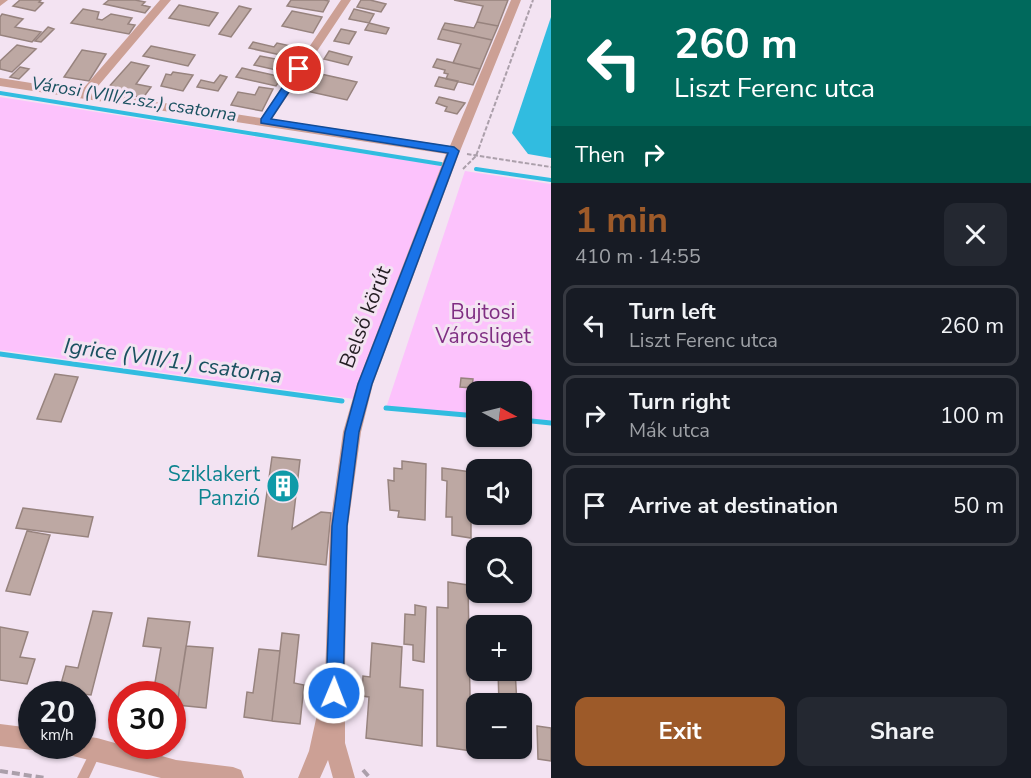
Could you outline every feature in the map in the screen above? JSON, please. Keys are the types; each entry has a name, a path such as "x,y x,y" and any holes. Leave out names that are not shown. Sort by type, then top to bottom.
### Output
{"street":[{"path":"0,3 3,0"},
{"path":"85,94 166,0"},
{"path":"265,121 346,0"},
{"name":"Belső körút","path":"334,670 339,526 352,432 365,384 454,151 516,0"},
{"path":"0,82 454,151"},
{"path":"334,670 334,743 350,770"},
{"path":"309,778 320,752 334,670"},
{"path":"0,735 18,738"},
{"path":"97,749 182,775 233,778"}],"lane":[{"path":"83,778 97,749"}],"path":[{"path":"457,175 476,156 533,0"},
{"path":"476,156 551,167"},
{"path":"350,770 370,778"},
{"path":"0,771 45,778"}],"green space":[{"path":"0,97 444,166 354,399 0,350"},
{"name":"Bujtosi Városliget","path":"465,171 551,184 551,424 532,422 532,381 466,381 466,415 386,408"}],"water":[{"path":"551,17 551,158 528,154 512,133"}],"building":[{"path":"20,0 41,0 39,2 43,3 35,11 13,6"},
{"path":"109,0 135,0 145,2 142,5 150,7 145,13 104,4"},
{"path":"291,0 329,1 323,12 287,6"},
{"path":"361,0 386,4 381,12 357,7"},
{"path":"454,0 508,0 498,26 477,22 483,6"},
{"path":"179,5 218,13 209,26 169,18"},
{"path":"239,6 251,9 231,37 219,34"},
{"path":"83,9 99,12 97,19 102,20 111,14 132,18 128,24 135,25 129,34 71,23"},
{"path":"354,9 374,14 369,23 349,19"},
{"path":"292,11 322,17 313,33 282,26"},
{"path":"2,14 23,19 15,27 41,32 32,42 0,35"},
{"path":"477,22 498,26 492,40 442,29 445,23 474,28"},
{"path":"369,23 389,28 386,34 365,30"},
{"path":"48,27 54,29 41,42 35,41"},
{"path":"341,29 356,32 349,44 334,41"},
{"path":"442,29 492,40 480,69 453,63 461,44 438,39"},
{"path":"253,42 274,47 277,43 300,48 294,58 249,48"},
{"path":"17,45 36,49 12,72 0,69 0,61"},
{"path":"151,46 195,55 188,66 143,56"},
{"path":"82,50 106,54 89,81 64,77"},
{"path":"329,51 352,57 348,65 324,59"},
{"path":"260,56 291,62 285,72 254,65"},
{"path":"437,59 480,69 473,85 446,79 448,74 444,73 445,70 433,67"},
{"path":"131,62 149,66 136,84 151,87 143,98 106,90"},
{"path":"20,67 29,69 19,79 10,77"},
{"path":"242,68 282,77 276,86 236,77"},
{"path":"173,72 193,75 183,91 161,86 166,74 171,75"},
{"path":"321,74 357,82 347,100 302,90 306,84 315,86"},
{"path":"220,75 227,77 218,91 197,87 201,80 214,83"},
{"path":"439,77 458,81 454,90 435,86"},
{"path":"259,87 273,89 262,111 231,105 238,92 255,95"},
{"path":"439,97 465,103 457,114 445,111 447,107 436,103"},
{"path":"55,374 78,377 61,422 37,419"},
{"path":"461,378 473,379 473,381 466,381 466,388 460,387"},
{"name":"Sziklakert Panzió","path":"272,457 300,460 292,529 321,512 331,513 326,565 258,556"},
{"path":"402,461 426,464 425,520 398,517 399,511 390,510 388,480 394,481 394,468 402,469"},
{"path":"442,468 466,471 466,525 471,525 471,537 452,535 452,517 446,517 447,481 442,480"},
{"path":"23,508 93,517 88,537 16,528"},
{"path":"27,531 50,535 30,595 6,591"},
{"path":"448,582 466,585 469,615 466,615 466,681 470,681 470,693 466,693 466,750 437,746 437,607 448,608"},
{"path":"415,605 426,607 424,662 413,660 413,645 404,644 405,614 415,615"},
{"path":"93,611 112,613 95,681 62,681 66,666 78,668"},
{"path":"148,618 190,622 181,681 155,681 161,648 143,646"},
{"path":"0,627 28,632 20,657 35,659 28,681 18,683 0,680"},
{"path":"282,633 299,635 294,683 304,685 300,724 272,721"},
{"path":"372,643 402,647 400,687 423,690 422,746 366,738 369,697 362,696 363,676 370,677"},
{"path":"186,646 213,648 206,708 186,706 186,681 181,681"},
{"path":"259,649 280,651 272,721 244,717 247,692 253,693"},
{"path":"498,681 516,681 516,693 499,693"},
{"path":"537,726 551,728 551,761 538,759"}],"waterway":[{"name":"Városi (VIII/2.sz.) csatorna","path":"0,93 441,164"},
{"path":"476,169 551,180"},
{"name":"Igrice (VIII/1.) csatorna","path":"0,354 342,401"},
{"name":"Igrice (VIII/1.) csatorna","path":"386,408 466,415"},
{"name":"Igrice (VIII/1.) csatorna","path":"532,421 551,423"}],"place":[{"name":"Sziklakert Panzió","path":"283,486"}],"route":[{"path":"299,69 265,121 454,151 365,384 352,432 339,526 334,693"}]}
